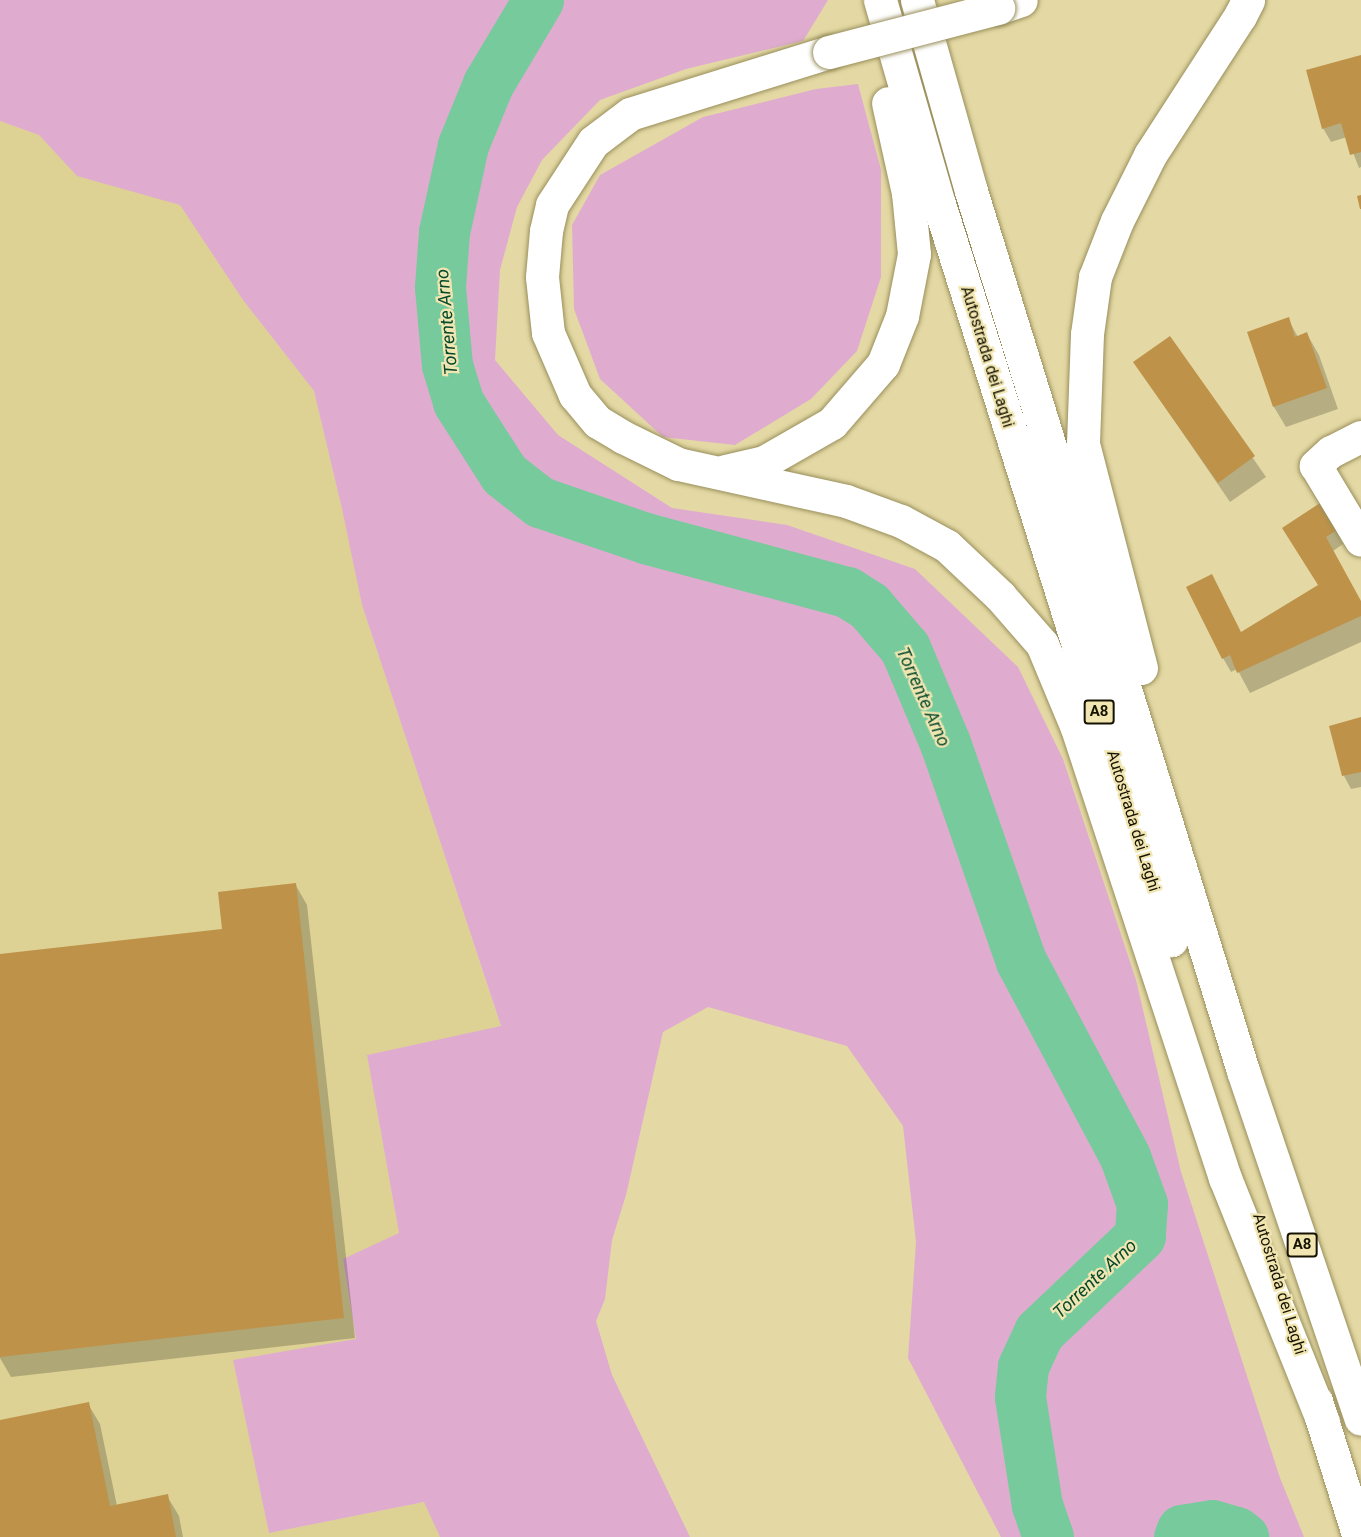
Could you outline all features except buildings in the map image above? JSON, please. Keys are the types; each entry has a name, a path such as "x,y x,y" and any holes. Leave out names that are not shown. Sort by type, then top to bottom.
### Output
{"highway":[{"path":"717,473 764,462 832,423 883,364 902,315 914,254 908,193 895,132 860,0"},
{"name":"Autostrada dei Laghi","path":"880,0 939,204 1359,1537"},
{"name":"Autostrada dei Laghi","path":"917,0 971,191 1243,1071 1361,1419"},
{"path":"1243,1071 1083,443 1087,334 1095,277 1117,221 1150,154 1240,16 1248,0"},
{"path":"1010,4 829,52 630,114 593,142 552,205 546,231 542,277 548,333 575,395 598,422 678,464 846,501 901,521 947,546 1000,596 1042,644 1077,728 1225,1178 1323,1422"}],"street":[{"path":"1361,437 1330,452 1316,466 1361,541"}],"shaded area":[{"path":"0,0 828,0 803,41 686,69 600,100 542,160 517,207 500,270 495,360 558,435 672,508 787,525 915,569 1018,667 1063,759 1136,980 1181,1172 1280,1478 1304,1537 1001,1537 908,1358 916,1242 903,1126 847,1046 708,1007 663,1032 626,1195 612,1240 605,1299 596,1321 612,1375 690,1537 440,1537 424,1502 269,1533 233,1360 356,1339 343,1259 399,1233 367,1055 501,1026 362,605 314,391 243,300 180,205 77,176 39,135 0,121"},
{"path":"858,84 881,170 881,277 857,351 811,399 735,445 663,437 600,379 574,309 572,225 600,175 703,117 816,89"},
{"path":"0,121 39,135 78,176 180,204 243,300 314,391 362,605 501,1027 367,1055 399,1233 343,1260 356,1340 233,1360 269,1533 425,1502 440,1537 0,1537"}],"waterway":[{"name":"Torrente Arno","path":"538,0 488,84 463,145 444,232 440,287 447,365 458,402 504,474 540,502 645,538 847,592 869,606 905,648 945,743 1021,961 1125,1157 1142,1204 1140,1236 1039,1332 1023,1367 1020,1397 1037,1505 1048,1537"},
{"name":"Torrente Arno","path":"1179,1537 1182,1530 1212,1525 1236,1532 1243,1537"}]}
